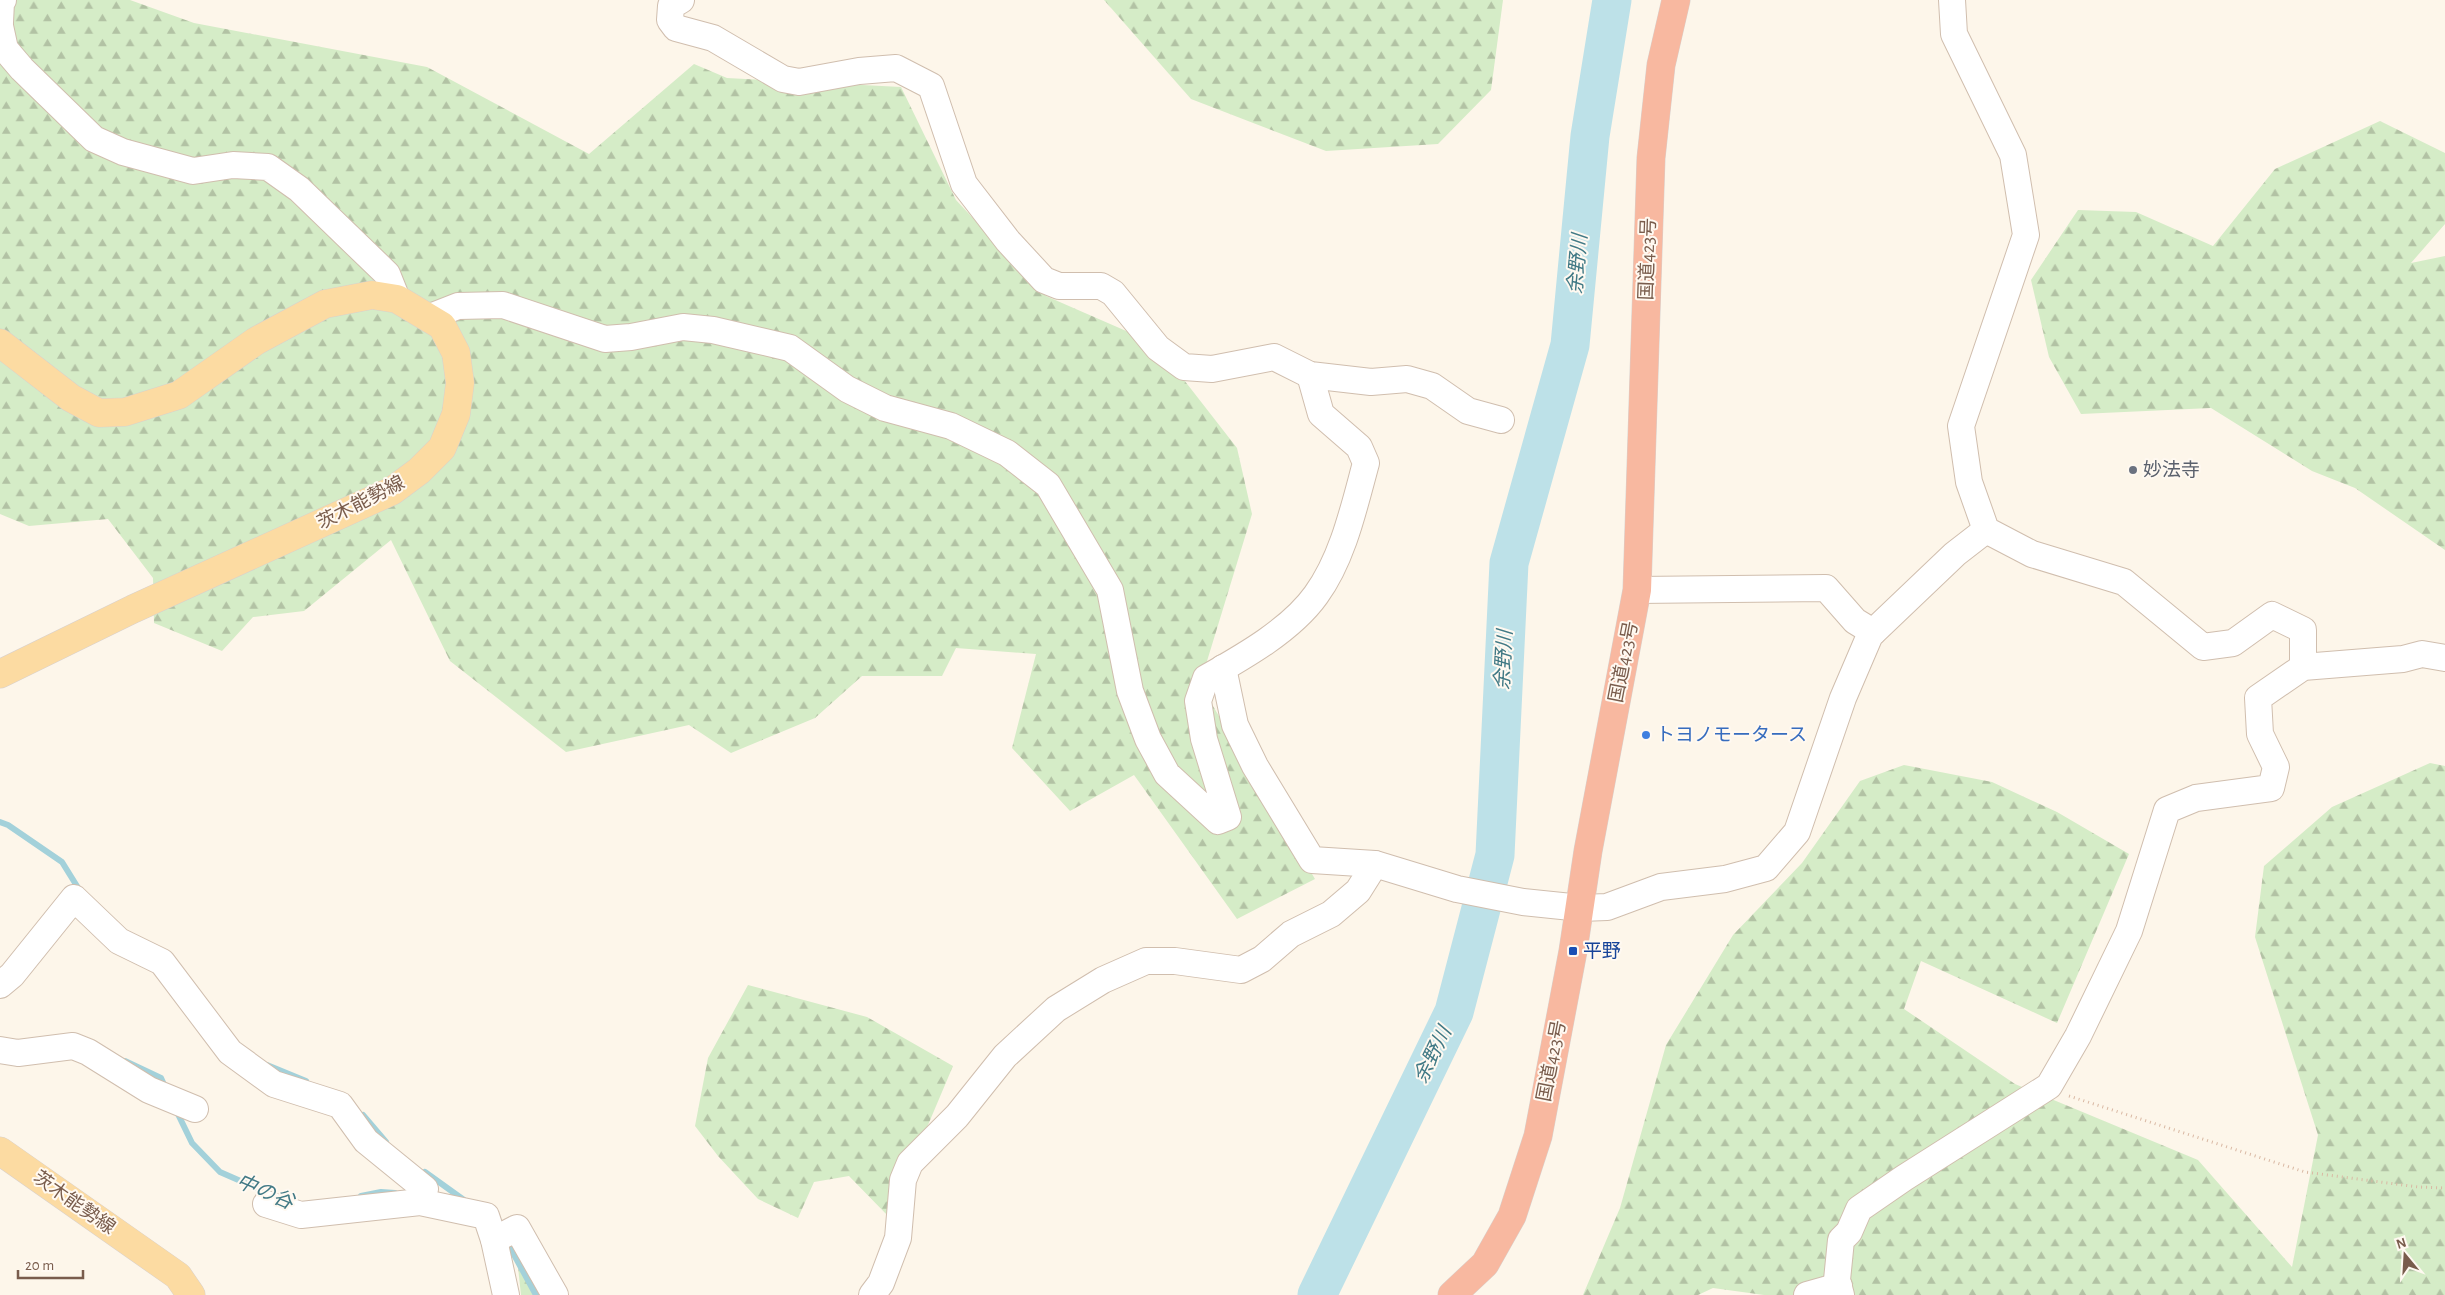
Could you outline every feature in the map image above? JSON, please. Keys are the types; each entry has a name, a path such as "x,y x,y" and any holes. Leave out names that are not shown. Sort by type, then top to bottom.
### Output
{"highway":[{"name":"国道423号","path":"1452,1295 1485,1264 1512,1216 1538,1136 1581,908 1588,851 1637,590 1651,158 1661,65 1676,0"}],"main road":[{"name":"茨木能勢線","path":"0,343 71,398 99,413 125,412 179,395 256,341 325,304 372,295 397,298 442,326 456,353 460,383 456,414 442,448 419,471 392,491 133,609 0,674"},
{"name":"茨木能勢線","path":"0,1151 178,1276 191,1295"}],"street":[{"path":"3,0 1,2 0,24 5,49 22,69 94,139 123,152 193,171 233,165 268,167 299,189 387,274 397,298"},
{"path":"682,0 671,6 670,20 676,28 712,38 783,79 799,82 859,71 896,68 931,86 964,184 1008,241 1044,280 1059,286 1101,286 1113,293 1158,348 1184,366 1212,369 1274,356 1310,375 1371,382 1406,379 1432,386 1468,411 1501,420"},
{"path":"1952,0 1954,34 2013,155 2026,235 1961,426 1968,482 1986,530 2032,554 2124,582 2203,647 2233,643 2272,615 2303,630 2303,666"},
{"path":"430,317 458,306 503,305 605,339 631,337 683,327 713,330 780,345 790,348 847,389 885,408 951,426 1007,453 1048,485 1110,590 1130,691 1148,739 1167,774 1218,821 1228,817 1204,738 1198,701 1206,678 1273,638 1316,596 1331,570 1351,515 1366,463 1359,447 1321,414 1310,375"},
{"path":"1223,668 1235,725 1255,766 1312,860 1375,864 1457,889 1523,902 1581,908 1607,907 1661,887 1725,879 1766,868 1797,832 1843,698 1873,632 1955,554 1986,530"},
{"path":"1637,590 1826,588 1855,621 1873,632"},
{"path":"1807,1295 1840,1290 1837,1280 1841,1240 1849,1232 1858,1210 2048,1086 2078,1036 2129,931 2167,810 2196,798 2271,788 2276,766 2260,734 2258,698 2303,666 2402,659 2422,654 2445,658"},
{"path":"872,1295 881,1283 898,1238 903,1180 910,1163 957,1116 1005,1056 1056,1008 1103,980 1146,961 1175,961 1241,970 1262,959 1291,934 1331,914 1358,891 1375,864"},
{"path":"0,985 12,975 74,898 119,941 162,962 230,1052 274,1084 340,1105 366,1141 424,1189 420,1202"},
{"path":"0,1050 18,1053 73,1046 88,1052 149,1090 195,1108"},
{"path":"266,1204 301,1215 420,1202 486,1216 494,1240 506,1295"},
{"path":"494,1240 517,1228 555,1295"}],"path":[{"path":"2048,1086 2074,1099 2306,1172 2418,1187 2445,1188"}],"green space":[{"path":"0,0 130,0 194,23 427,67 589,154 694,64 727,78 901,87 956,200 1046,296 1156,344 1237,448 1252,514 1200,684 1315,879 1237,919 1134,775 1070,811 1012,748 1036,654 956,648 942,676 862,676 815,718 731,753 689,725 566,752 450,661 391,540 304,611 253,617 222,651 154,623 153,578 108,519 29,526 0,514"},
{"path":"1104,0 1503,0 1491,90 1438,144 1326,151 1191,99"},
{"path":"2380,121 2445,153 2445,224 2411,263 2445,256 2445,550 2355,488 2312,471 2211,408 2081,414 2049,357 2031,280 2078,210 2136,212 2213,246 2275,169"},
{"path":"2430,763 2445,766 2445,1295 1764,1295 1713,1288 1698,1295 1583,1295 1620,1208 1666,1045 1733,935 1802,863 1860,781 1904,765 1992,782 2057,812 2129,854 2057,1023 1921,961 1904,1009 2015,1084 2198,1160 2292,1267 2318,1135 2255,937 2264,866 2332,807"},
{"path":"748,985 867,1017 953,1066 889,1217 849,1176 814,1182 798,1218 758,1199 718,1156 695,1126 708,1058"},
{"path":"517,1258 539,1295 521,1295"}],"waterway":[{"name":"余野川","path":"1317,1295 1454,1012 1495,855 1509,563 1570,345 1590,136 1612,0"},
{"path":"0,822 8,825 62,862 80,891"},
{"name":"中の谷","path":"125,1061 161,1078 165,1087"},
{"path":"267,1065 306,1081"},
{"name":"中の谷","path":"176,1110 192,1143 220,1172 270,1194"},
{"path":"363,1115 386,1142"},
{"path":"425,1172 464,1200"},
{"name":"中の谷","path":"361,1196 381,1192 395,1193"},
{"name":"中の谷","path":"506,1240 536,1295"}],"place":[{"name":"妙法寺","path":"2133,470"},
{"name":"トヨノモータース","path":"1646,735"},
{"name":"平野","path":"1573,951"}]}
